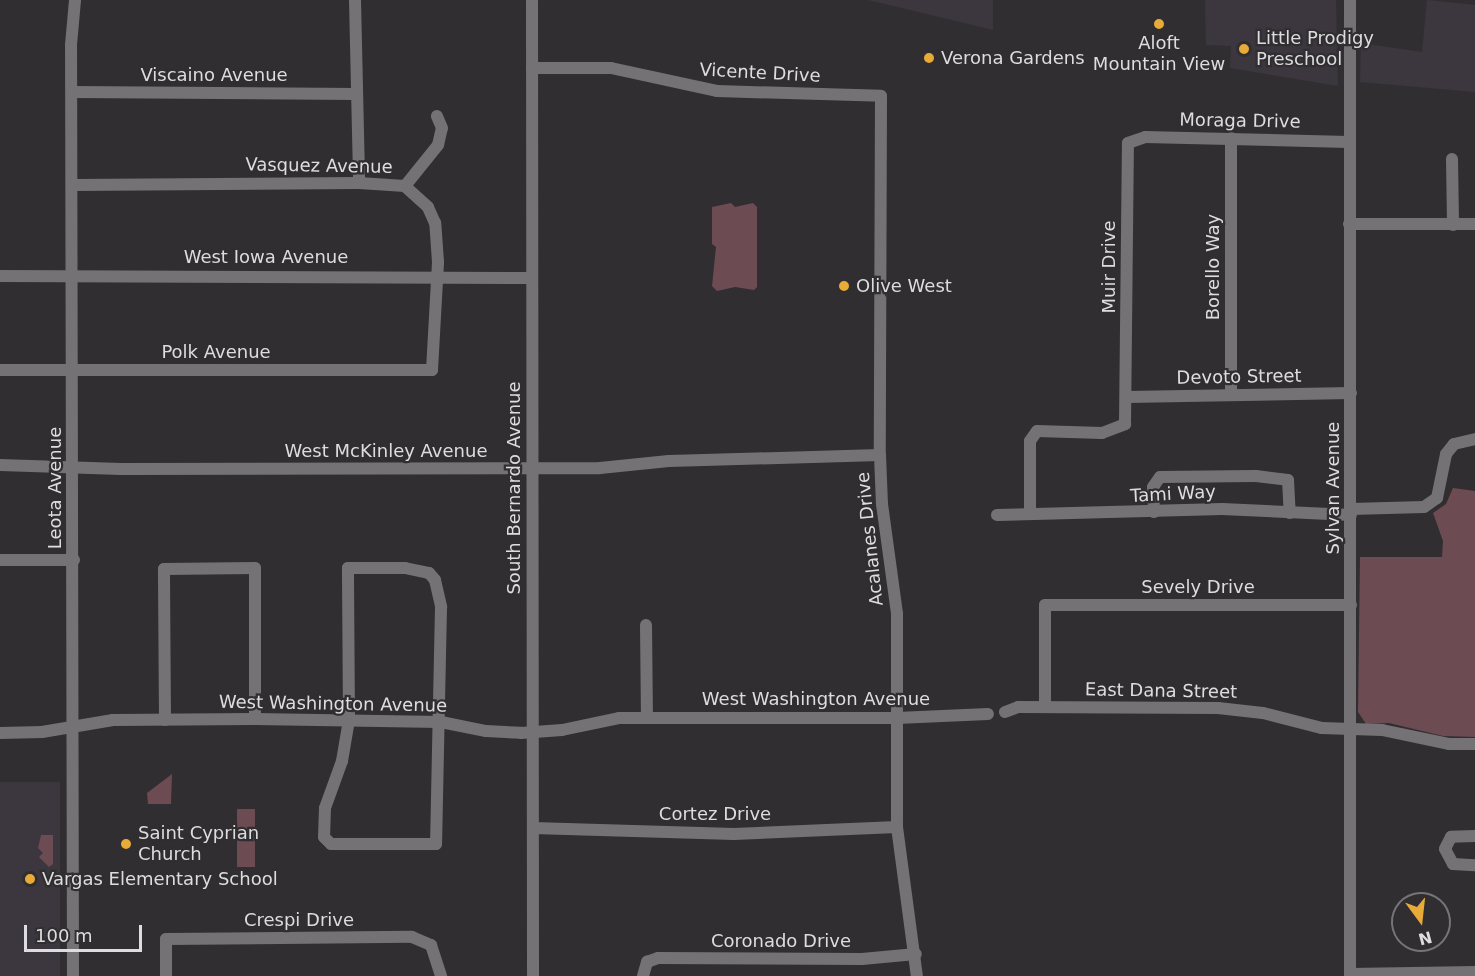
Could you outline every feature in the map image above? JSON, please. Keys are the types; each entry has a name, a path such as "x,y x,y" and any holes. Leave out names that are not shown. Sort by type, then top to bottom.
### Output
{"street":[{"name":"Leota Avenue","path":"73,976 72,92 75,0"},
{"path":"356,0 359,183"},
{"name":"South Bernardo Avenue","path":"532,0 533,976"},
{"name":"Sylvan Avenue","path":"1350,0 1348,142 1351,393 1350,975"},
{"name":"Vicente Drive","path":"532,68 611,68 717,91 881,96"},
{"name":"Viscaino Avenue","path":"72,92 356,94"},
{"name":"Acalanes Drive","path":"881,96 880,454 882,504 897,614 897,827 916,954 917,976"},
{"path":"405,186 438,145 442,128 437,116"},
{"name":"Moraga Drive","path":"1131,139 1231,138 1348,142"},
{"name":"Borello Way","path":"1231,138 1232,395"},
{"name":"Muir Drive","path":"1030,513 1030,441 1037,431 1112,431 1125,424 1127,397 1126,147 1131,139"},
{"path":"1452,159 1453,225"},
{"name":"Vasquez Avenue","path":"72,185 359,183 405,186 428,207 435,223 436,274 432,370"},
{"path":"1349,224 1475,224"},
{"name":"West Iowa Avenue","path":"0,276 436,274 532,278"},
{"name":"Polk Avenue","path":"0,370 432,370"},
{"name":"Devoto Street","path":"1127,397 1351,393"},
{"name":"Tami Way","path":"997,515 1222,509 1290,513 1351,512 1424,507 1437,498 1446,454 1454,444 1475,439"},
{"name":"West McKinley Avenue","path":"0,465 121,469 532,468 880,454"},
{"path":"1154,512 1153,487 1160,477 1256,476 1288,480 1290,513"},
{"path":"0,560 74,560"},
{"path":"165,720 164,568 255,568 255,719"},
{"path":"348,568 417,569 435,580 441,607 441,722 436,844 331,844 324,837 325,808 342,761 350,720 348,568"},
{"name":"Sevely Drive","path":"1045,707 1045,605 1351,604"},
{"path":"646,625 647,717"},
{"name":"East Dana Street","path":"1005,712 1018,707 1218,708 1263,713 1322,728 1382,730 1449,744 1475,744"},
{"name":"West Washington Avenue","path":"0,733 42,732 113,720 255,719 441,722 486,731 532,732 562,730 595,721 647,717 897,718 988,714"},
{"name":"Cortez Drive","path":"533,828 734,834 897,827"},
{"path":"1475,836 1451,837 1445,849 1453,864 1475,866"},
{"name":"Crespi Drive","path":"166,976 166,939 412,937 431,945 441,976"},
{"name":"Coronado Drive","path":"643,976 647,962 658,958 862,959 916,954"},
{"path":"1350,975 1475,972"}],"shaded area":[{"path":"868,0 993,0 993,30 877,2"},
{"path":"1205,0 1336,0 1338,86 1230,68 1231,46 1206,45"},
{"path":"1427,0 1475,5 1475,92 1360,82 1361,43 1422,52"},
{"path":"731,203 735,207 753,203 757,207 757,287 754,290 735,287 717,291 712,286 716,247 712,244 712,207"},
{"path":"1453,488 1475,491 1475,737 1443,736 1389,723 1366,724 1358,712 1360,557 1442,557 1443,541 1433,513 1446,504"},
{"path":"172,774 171,804 148,804 147,793"},
{"name":"Vargas Elementary School","path":"0,782 60,782 60,976 0,976"},
{"path":"237,809 255,809 255,867 237,867"},
{"path":"41,835 53,835 53,864 49,867 39,857 43,853 38,848"}],"place":[{"name":"Aloft Mountain View","path":"1159,24"},
{"name":"Little Prodigy Preschool","path":"1244,49"},
{"name":"Verona Gardens","path":"929,58"},
{"name":"Olive West","path":"844,286"},
{"name":"Saint Cyprian Church","path":"126,844"},
{"name":"Vargas Elementary School","path":"30,879"}]}
